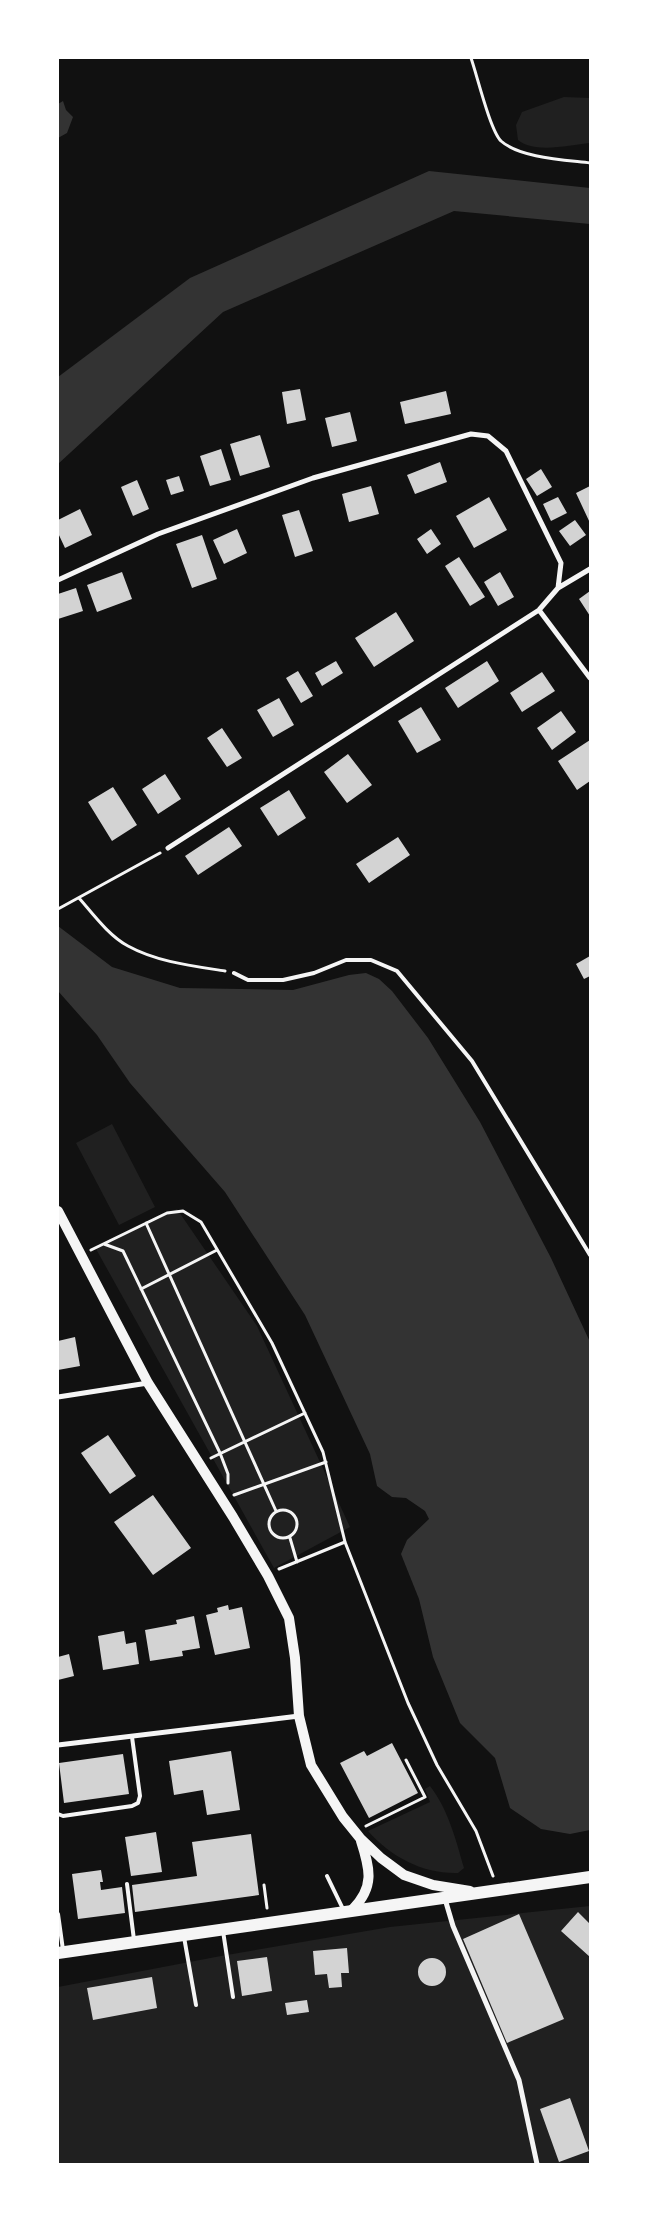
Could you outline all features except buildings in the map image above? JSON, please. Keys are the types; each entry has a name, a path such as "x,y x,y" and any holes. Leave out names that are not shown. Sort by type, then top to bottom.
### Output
{"main road":[{"path":"58,1211 148,1383 233,1517 268,1576 289,1618 295,1658 299,1716 311,1765 343,1817 381,1858 404,1875 433,1885 477,1892"},
{"path":"348,1911 360,1902 370,1881 369,1864 359,1833"},
{"path":"61,1953 590,1877"}],"street":[{"path":"58,580 158,534 312,478 471,434 488,436 506,451 561,562 558,588"},
{"path":"168,848 539,610 558,588 590,569"},
{"path":"539,610 590,678"},
{"path":"58,1397 148,1383"},
{"path":"58,1745 299,1716"},
{"path":"444,1897 460,1944 519,2080 537,2164"}],"lane":[{"path":"234,973 248,980 283,980 314,973 346,960 371,960 396,971 472,1062 590,1255"},
{"path":"58,1814 63,1816 132,1806 138,1802 140,1796 132,1736"},
{"path":"326,1876 348,1911"},
{"path":"127,1884 134,1942"},
{"path":"58,1914 61,1953"},
{"path":"222,1929 233,1997"},
{"path":"184,1935 196,2005"}],"path":[{"path":"471,58 494,128 501,141 529,156 590,163"},
{"path":"58,909 168,848"},
{"path":"79,898 103,924 128,946 172,962 234,973"},
{"path":"81,1255 167,1213 183,1211 201,1222 272,1343 324,1452 344,1542 408,1703 437,1765 476,1831 493,1876"},
{"path":"146,1223 276,1511"},
{"path":"103,1244 123,1251 220,1454 228,1474 228,1490"},
{"path":"141,1289 217,1250"},
{"path":"204,1461 305,1413"},
{"path":"227,1498 326,1462"},
{"path":"288,1510 297,1517 298,1529 290,1538 282,1539 275,1537 270,1531 268,1524 270,1516 276,1511 288,1510"},
{"path":"290,1538 297,1562"},
{"path":"271,1572 344,1542"},
{"path":"359,1833 425,1797 406,1760"},
{"path":"264,1885 267,1908"}],"shaded area":[{"path":"564,97 590,98 590,143 543,148 533,147 518,140 516,125 522,112"},
{"path":"63,101 66,110 73,117 67,133 58,138 58,104"},
{"path":"429,171 590,188 590,224 454,211 223,312 58,464 58,377 190,278"},
{"path":"58,926 112,967 180,988 293,990 349,975 366,973 379,979 392,991 428,1038 480,1122 551,1258 590,1342 590,1830 570,1834 541,1829 510,1808 495,1758 460,1723 433,1657 419,1599 401,1554 407,1540 429,1519 425,1511 406,1498 392,1497 377,1486 370,1454 305,1315 225,1192 130,1083 97,1035 58,991"},
{"path":"112,1124 155,1207 119,1225 76,1143"},
{"path":"177,1209 257,1326 350,1527 274,1568 96,1249"},
{"path":"430,1786 447,1815 454,1836 464,1868 458,1873 432,1871 408,1862 387,1849 368,1831 430,1802 425,1789"},
{"path":"590,1906 590,2164 58,2164 58,1987 221,1956 390,1927"}]}
